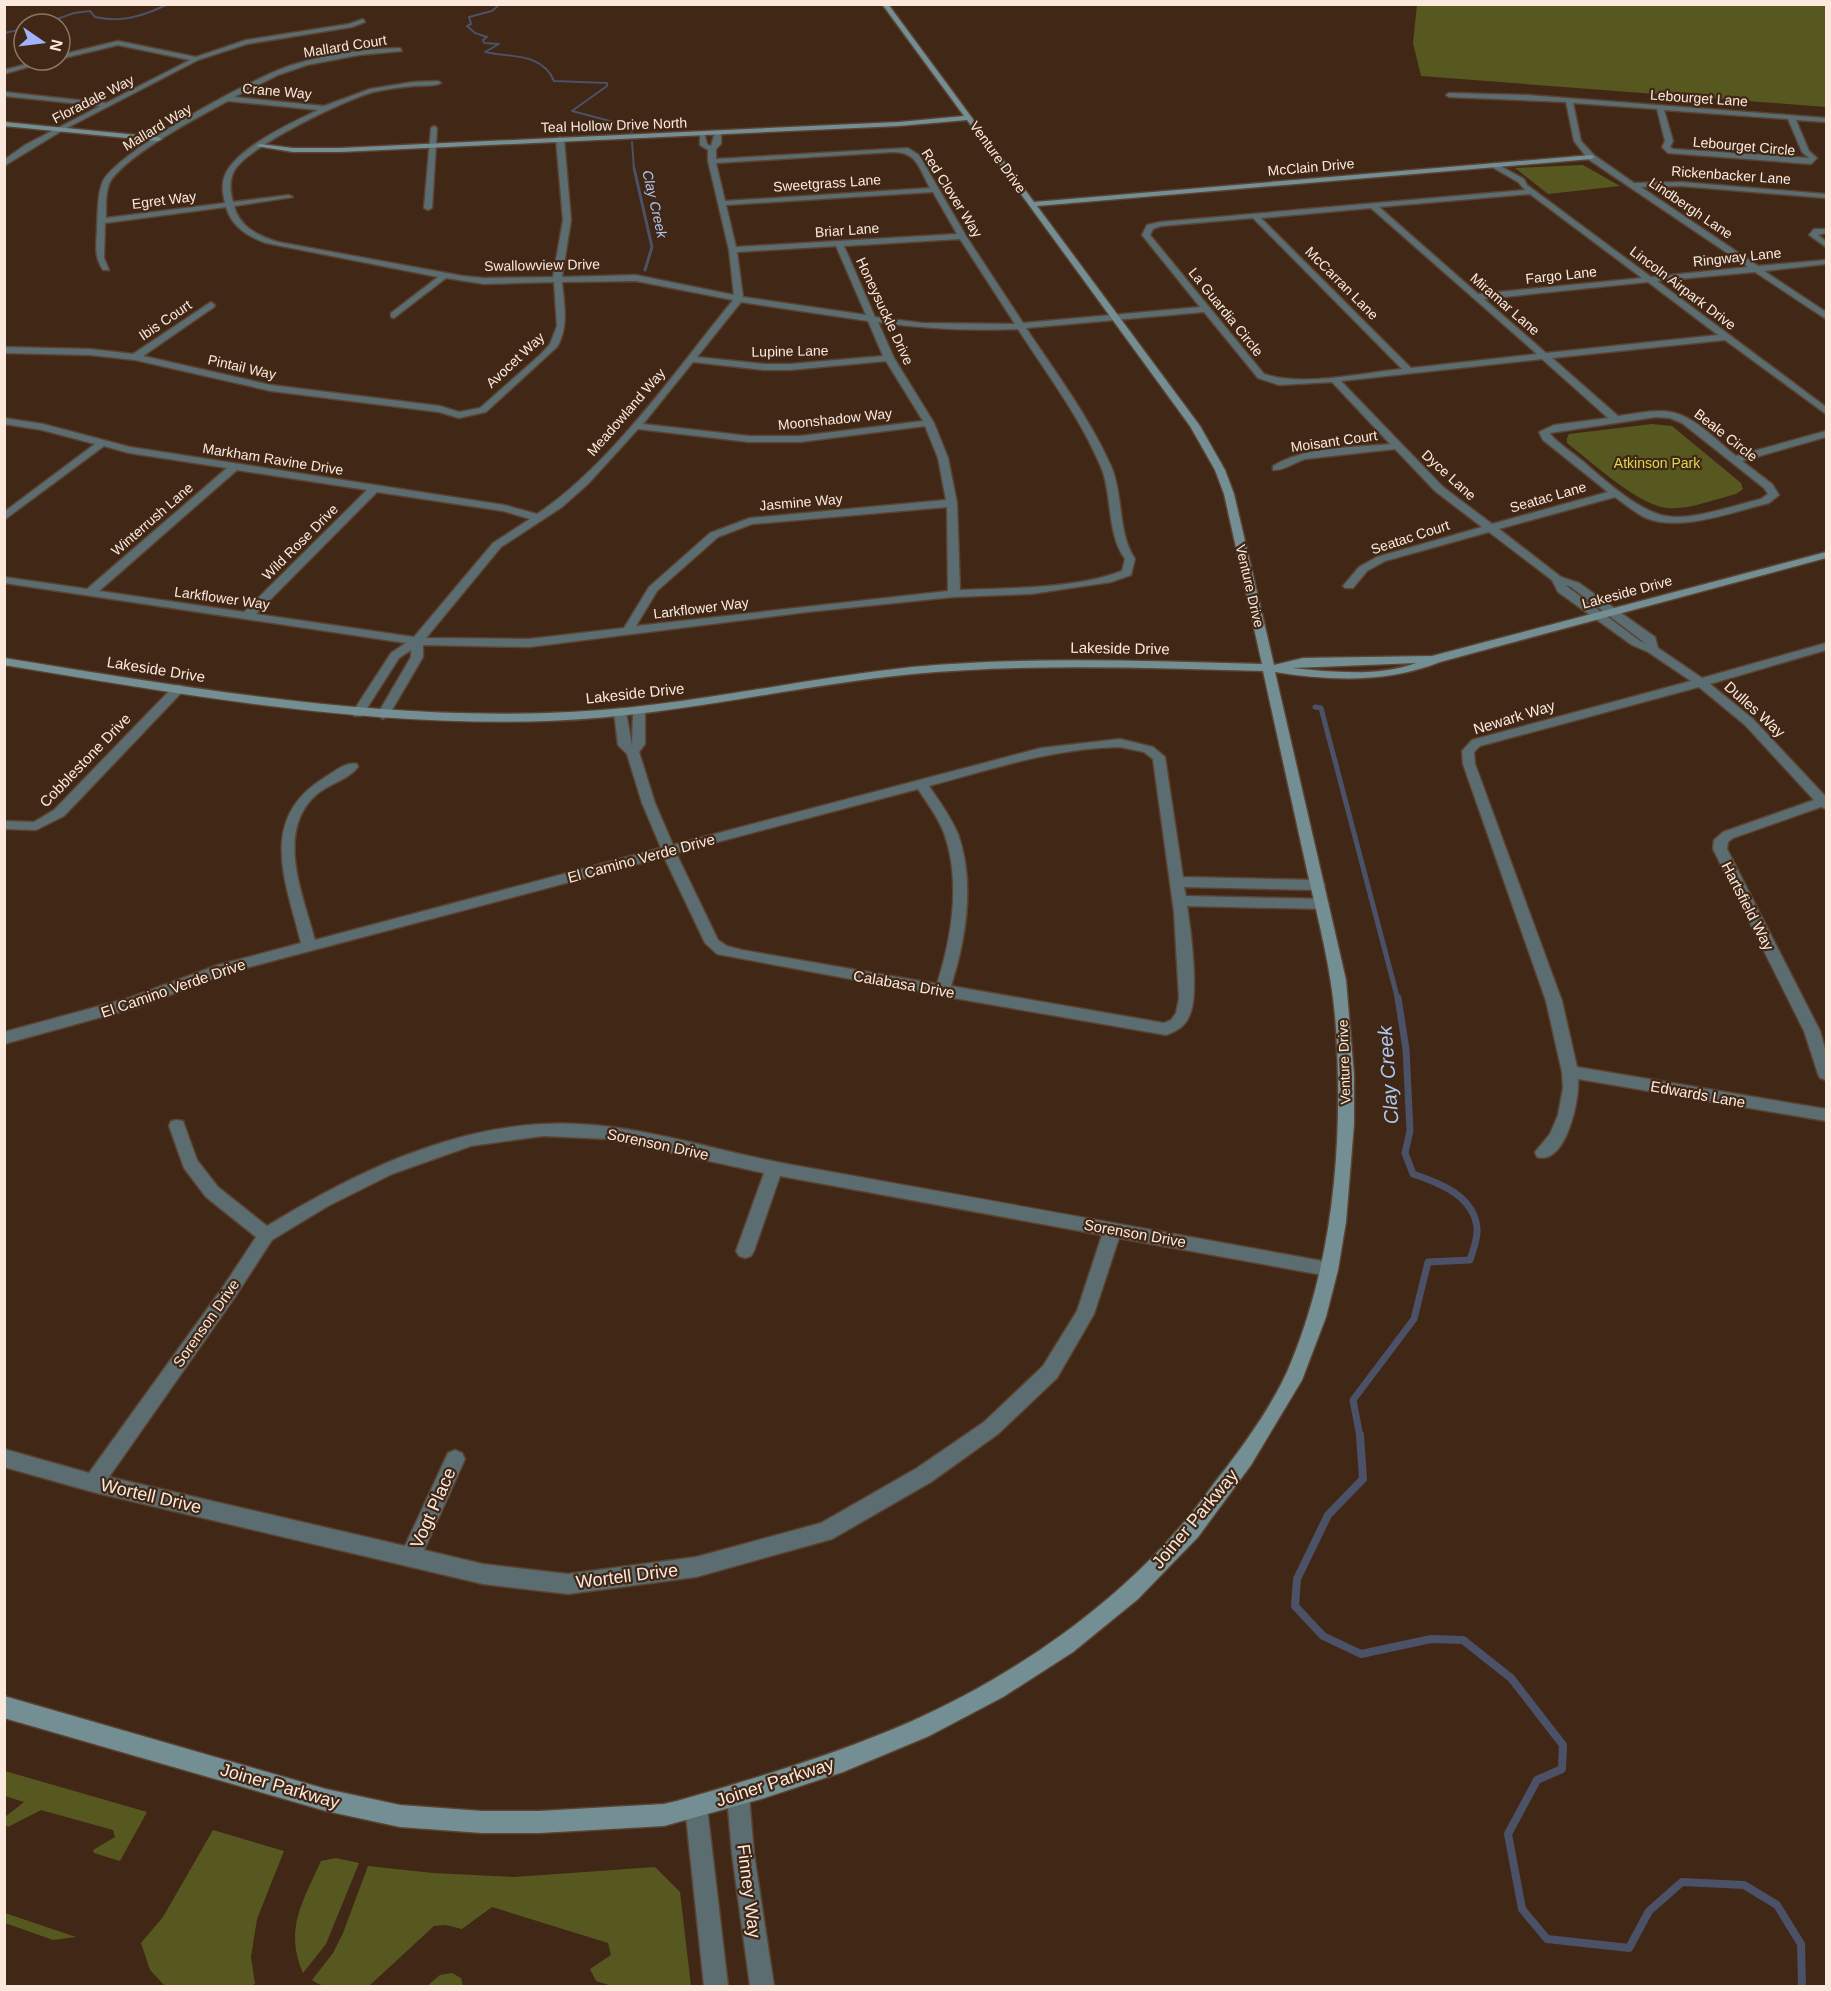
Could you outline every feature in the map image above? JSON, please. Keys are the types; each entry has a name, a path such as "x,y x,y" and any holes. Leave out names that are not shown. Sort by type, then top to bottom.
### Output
{"street":[{"name":"Venture Drive","path":"885,4 1195,426 1220,470 1229,494 1339,980 1346,1109 1340,1188 1328,1269"},
{"name":"Floradale Way","path":"4,164 28,147 196,59 246,42 350,26 363,21"},
{"path":"72,54 118,43 196,59"},
{"name":"Mallard Court","path":"230,99 275,74 306,63 386,50 400,50"},
{"path":"229,205 227,177 237,162 323,108 380,88 415,82 438,83"},
{"path":"4,94 107,105"},
{"name":"Lebourget Lane","path":"1449,95 1569,100 1827,120"},
{"name":"Crane Way","path":"230,99 323,108"},
{"name":"Mallard Way","path":"106,268 100,258 104,189 111,174 127,159 158,139 230,99"},
{"name":"Lindbergh Lane","path":"1569,100 1578,141 1591,157 1827,316"},
{"name":"Lebourget Circle","path":"1660,107 1669,141 1666,147 1671,151 1811,162 1814,158 1806,152 1791,117"},
{"name":"Teal Hollow Drive North","path":"260,146 313,150 432,146 899,124 969,118"},
{"path":"4,124 158,139"},
{"path":"428,208 434,128"},
{"path":"717,133 717,144 712,149 712,161 733,250 739,299"},
{"path":"702,134 704,145 712,149"},
{"name":"Avocet Way","path":"474,413 483,410 554,345 561,326 557,278 560,248 567,220 560,140"},
{"name":"Red Clover Way","path":"712,161 908,150 915,155 962,236 1020,325"},
{"name":"McClain Drive","path":"1033,204 1591,157"},
{"name":"Lincoln Airpark Drive","path":"1495,165 1495,171 1511,182 1528,189 1827,411"},
{"name":"Rickenbacker Lane","path":"1633,185 1681,184 1827,196"},
{"name":"La Guardia Circle","path":"1528,189 1374,207 1150,226 1146,235 1261,376 1288,383 1725,337"},
{"name":"Sweetgrass Lane","path":"723,203 934,190"},
{"name":"Egret Way","path":"103,221 289,197"},
{"name":"Swallowview Drive","path":"229,205 233,219 254,237 277,244 444,276 484,281 636,278 739,299 874,320 951,328 1020,325 1206,307"},
{"name":"Miramar Lane","path":"1374,207 1617,421"},
{"name":"McCarran Lane","path":"1255,216 1408,370"},
{"path":"1827,231 1816,231 1813,235 1827,245"},
{"name":"Briar Lane","path":"733,250 962,236"},
{"name":"Honeysuckle Drive","path":"839,244 889,358 929,423 943,458 952,503 954,594"},
{"name":"Ringway Lane","path":"1650,279 1827,262"},
{"path":"394,315 444,276"},
{"name":"Fargo Lane","path":"1476,297 1650,279"},
{"name":"Meadowland Way","path":"358,713 395,656 417,641 496,545 558,505 584,482 636,426 739,299"},
{"name":"Ibis Court","path":"135,357 211,305"},
{"name":"Larkflower Way","path":"4,580 417,641 529,643 807,609 954,594 1052,588 1111,579 1127,573 1130,559 1122,547 1107,469 1086,427 1020,325"},
{"name":"Pintail Way","path":"4,350 90,352 135,357 271,388 440,409 459,415 474,413"},
{"name":"Lupine Lane","path":"692,359 764,367 790,367 889,358"},
{"name":"Dyce Lane","path":"1334,379 1439,489 1488,529 1557,579 1575,585 1613,611"},
{"name":"Beale Circle","path":"1656,414 1672,415 1685,421 1733,460 1768,486 1774,495 1765,501 1684,520 1667,520 1648,515 1616,493 1548,440 1544,432 1656,414"},
{"name":"Markham Ravine Drive","path":"4,421 43,427 129,450 504,508 538,518"},
{"name":"Moonshadow Way","path":"636,426 738,438 800,439 929,423"},
{"path":"1733,460 1827,434"},
{"path":"4,517 102,443"},
{"name":"Moisant Court","path":"1277,468 1290,460 1305,456 1396,446"},
{"name":"Winterrush Lane","path":"89,593 234,467"},
{"name":"Wild Rose Drive","path":"246,617 375,488"},
{"name":"Seatac Lane","path":"1488,529 1616,493"},
{"name":"Jasmine Way","path":"627,632 653,590 714,536 732,528 750,521 952,503"},
{"name":"Seatac Court","path":"1349,585 1363,569 1381,559 1488,529"},
{"name":"Lakeside Drive","path":"4,661 310,709 383,715 502,718 639,711 874,675 950,668 1049,664 1270,668 1306,674 1375,673 1407,670 1436,659 1827,555"},
{"name":"Dyce Lane","path":"1557,579 1562,590 1599,615"},
{"name":"Dulles Way","path":"1613,611 1651,639 1652,649"},
{"name":"Dulles Way","path":"1599,615 1636,643 1652,649 1736,710 1770,742 1798,777 1826,802"},
{"name":"Meadowland Way","path":"383,715 417,657 417,641"},
{"name":"Newark Way","path":"1570,1072 1554,1001 1469,764 1468,751 1476,743 1827,646"},
{"name":"Cobblestone Drive","path":"4,825 36,826 59,813 178,689"},
{"name":"Calabasa Drive","path":"633,752 639,744 639,711"},
{"name":"Calabasa Drive","path":"620,712 624,745 633,752 658,831 712,943 722,950 942,991 1167,1029 1176,1024 1183,1014 1187,998 1179,901"},
{"name":"El Camino Verde Drive","path":"4,1038 122,1006 223,969 667,850 1041,752 1105,744 1151,749 1159,757 1179,901"},
{"path":"309,946 288,861 288,833 293,817 311,792 352,767"},
{"path":"922,785 951,834 957,857 959,884 956,940 942,991"},
{"name":"Hartsfield Way","path":"1826,802 1728,835 1721,840 1720,849 1812,1031 1827,1074"},
{"path":"1177,882 1318,885"},
{"path":"1179,901 1322,904"},
{"path":"1543,1152 1557,1138 1566,1115 1571,1088 1570,1072"},
{"name":"Edwards Lane","path":"1570,1072 1827,1115"},
{"path":"177,1126 190,1163 212,1192 266,1234"},
{"name":"Sorenson Drive","path":"93,1483 229,1292 266,1234 322,1201 386,1169 471,1140 543,1130 608,1132 774,1168 1328,1269"},
{"path":"745,1251 774,1168"},
{"name":"Wortell Drive","path":"4,1458 93,1483 483,1574 568,1584 696,1567 825,1532 924,1475 991,1428 1050,1372 1085,1314 1113,1229"},
{"name":"Joiner Parkway","path":"4,1707 326,1800 400,1816 482,1822 549,1822 664,1815 738,1796 875,1750 986,1696 1026,1673 1129,1594 1168,1556 1227,1485 1276,1408 1300,1363 1315,1323 1328,1269"},
{"name":"Vogt Place","path":"411,1556 455,1459"},
{"name":"Finney Way","path":"738,1796 743,1854 762,1986"},
{"path":"696,1807 716,1986"}],"green space":[{"path":"1417,5 1826,5 1826,107 1421,76 1413,43"},
{"path":"1583,165 1620,186 1548,194 1515,168"},
{"name":"Atkinson Park","path":"1652,424 1672,426 1741,483 1743,489 1736,494 1693,506 1668,508 1656,505 1629,491 1567,443 1569,434"},
{"path":"5,1771 147,1812 120,1861 94,1853 93,1850 115,1837 113,1830 41,1810 8,1827 5,1824 5,1817 24,1802 5,1796"},
{"path":"213,1830 284,1851 257,1919 251,1957 255,1984 251,1986 165,1986 150,1970 141,1943 163,1917"},
{"path":"336,1858 359,1863 326,1944 303,1973 295,1943 298,1915 321,1861"},
{"path":"368,1866 433,1873 514,1877 655,1867 680,1892 691,1986 612,1986 596,1981 590,1969 611,1955 608,1943 492,1907 462,1929 446,1925 434,1926 369,1986 339,1988 324,1986 312,1980 333,1953 343,1933"},
{"path":"5,1913 76,1937 53,1940 5,1923"},
{"path":"452,1973 461,1978 463,1986 427,1986 440,1975"}],"waterway":[{"path":"72,14 90,11 95,17 123,19 150,12 168,4"},
{"name":"Clay Creek","path":"500,4 492,11 469,17 471,24 467,26 475,33 487,37 483,40 484,43 499,44 485,52 533,61 542,65 554,81 607,83 607,86 572,111 629,126 632,132"},
{"path":"4,33 12,31"},
{"name":"Clay Creek","path":"632,142 634,169"},
{"name":"Clay Creek","path":"634,168 652,247 645,270"},
{"name":"Clay Creek","path":"1315,707 1321,708 1398,1000"},
{"name":"Clay Creek","path":"1360,1437 1353,1400 1414,1319 1428,1262 1470,1260 1477,1232 1470,1207 1463,1199 1454,1192 1413,1174 1405,1153 1410,1131 1406,1049 1398,998"},
{"name":"Clay Creek","path":"1360,1435 1363,1479 1328,1515 1297,1579 1295,1606 1323,1636 1361,1654 1431,1639 1463,1640 1511,1678 1563,1745 1562,1769 1537,1780 1508,1834 1522,1909 1547,1939 1629,1948 1649,1911 1682,1882 1744,1885 1777,1905 1801,1944 1802,1986"}]}
